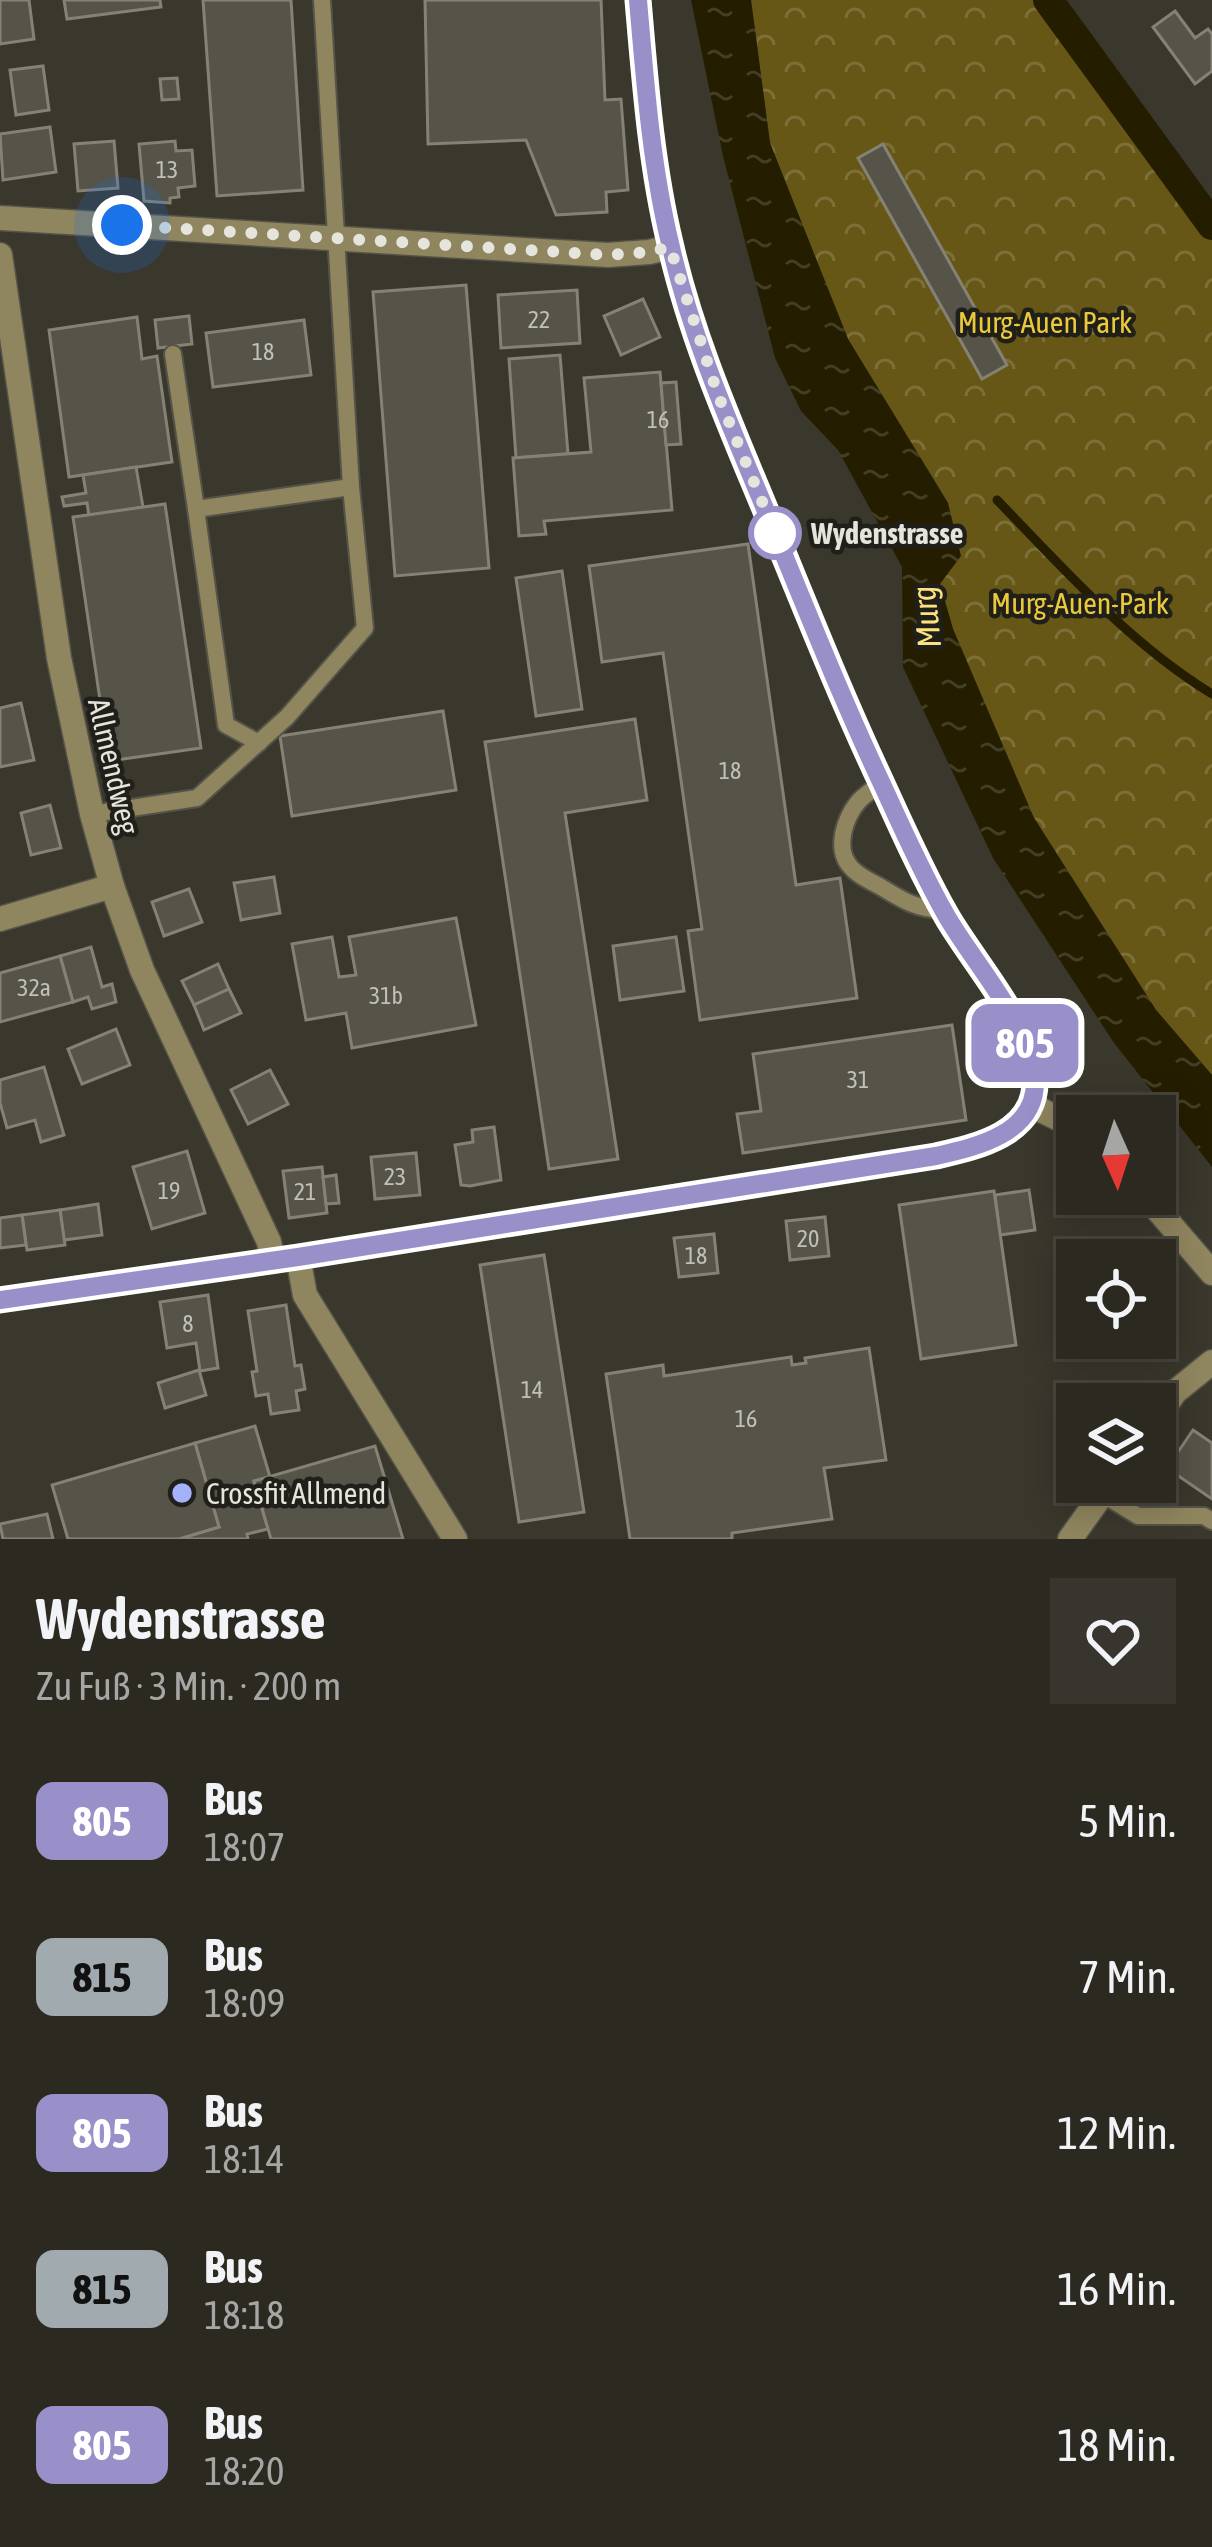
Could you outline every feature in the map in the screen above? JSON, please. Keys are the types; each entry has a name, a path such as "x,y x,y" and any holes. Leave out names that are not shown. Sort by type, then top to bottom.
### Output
{"street":[{"path":"0,1300 936,1156 1005,1134 1031,1105 1035,1084 1031,1055 1018,1026 944,910 881,783 718,395 670,247 659,192 638,0"},
{"path":"0,218 623,255 670,247"},
{"name":"Allmendweg","path":"0,255 59,658 112,886 142,970 269,1242 285,1259 455,1539"},
{"path":"0,919 112,886"},
{"path":"1031,1105 1056,1118"},
{"path":"1162,1215 1212,1273"},
{"path":"1176,1390 1212,1362"},
{"path":"1070,1539 1095,1503"}],"lane":[{"path":"92,814 197,798 286,717 365,628 350,487 322,0"},
{"path":"173,354 226,725 259,743"},
{"path":"196,508 350,487"},
{"path":"881,783 859,801 846,825 844,857 858,874 910,905 944,910"},
{"path":"1123,1503 1138,1516 1204,1516 1212,1521"}],"green space":[{"name":"Murg-Auen-Park","path":"751,0 1052,0 1212,226 1212,1075 1156,1010 1033,816 953,629 940,584 948,503 848,339 770,143"}],"water":[{"name":"Murg","path":"691,0 751,0 770,143 848,339 948,503 961,556 940,584 953,629 1034,818 1156,1010 1212,1075 1212,1167 1176,1121 1176,1095 1155,1095 1114,1043 993,858 903,667 902,567 838,450 801,411 775,358 723,156"}],"building":[{"path":"0,0 29,0 34,39 0,44"},
{"path":"64,0 160,0 161,7 67,19"},
{"path":"203,0 291,0 303,190 217,196"},
{"path":"425,0 601,0 605,100 621,99 628,190 606,192 607,212 556,215 526,140 428,144"},
{"path":"1175,11 1195,38 1208,29 1212,34 1212,71 1195,84 1153,27"},
{"path":"43,66 49,110 16,115 10,70"},
{"path":"177,78 179,99 162,100 160,79"},
{"path":"50,127 56,172 3,180 0,134"},
{"path":"114,141 118,188 78,191 74,144"},
{"path":"175,141 176,151 192,150 195,186 178,188 179,197 170,198 170,203 144,201 139,144"},
{"path":"883,144 1007,365 982,379 858,158"},
{"path":"466,285 489,568 395,576 373,292"},
{"path":"577,290 580,343 501,348 498,295"},
{"path":"643,299 660,337 621,355 604,316"},
{"path":"189,316 192,344 158,348 155,320"},
{"path":"137,317 142,359 157,356 172,462 69,477 49,330"},
{"path":"304,320 311,375 213,387 206,333"},
{"path":"560,355 568,454 516,458 509,359"},
{"path":"660,372 672,510 544,521 546,534 519,536 513,458 591,452 584,378"},
{"path":"676,382 681,444 666,445 661,383"},
{"path":"136,467 143,507 89,516 87,503 64,506 62,497 86,493 83,475"},
{"path":"165,504 201,748 109,761 73,517"},
{"path":"748,544 796,885 840,878 857,998 700,1020 688,931 702,929 663,653 602,662 589,566"},
{"path":"562,571 582,709 536,716 516,578"},
{"path":"21,703 34,760 0,767 0,708"},
{"path":"443,711 456,790 292,816 280,736"},
{"path":"635,719 647,800 565,813 618,1159 549,1169 485,742"},
{"path":"50,805 61,848 31,855 21,813"},
{"path":"274,877 280,913 241,920 234,883"},
{"path":"189,889 202,922 164,936 152,902"},
{"path":"456,918 476,1025 352,1048 346,1013 306,1020 292,944 332,937 339,977 356,975 349,937"},
{"path":"676,937 684,991 620,1000 613,946"},
{"path":"91,947 102,987 112,984 116,1002 92,1009 88,997 73,1002 60,956"},
{"path":"60,956 73,1002 0,1022 0,973"},
{"path":"218,964 229,989 194,1005 182,981"},
{"path":"229,989 241,1013 204,1030 194,1005"},
{"path":"952,1025 966,1120 743,1153 737,1114 761,1111 753,1054"},
{"path":"116,1029 130,1065 82,1084 68,1049"},
{"path":"44,1067 64,1135 41,1142 35,1120 7,1128 0,1080"},
{"path":"270,1070 288,1104 248,1124 231,1090"},
{"path":"494,1127 501,1180 461,1185 455,1145 473,1142 472,1130"},
{"path":"187,1151 205,1213 152,1229 133,1167"},
{"path":"416,1153 420,1195 375,1199 371,1157"},
{"path":"322,1167 327,1213 289,1218 283,1171"},
{"path":"336,1175 339,1203 326,1204 323,1177"},
{"path":"1029,1190 1035,1230 1000,1235 995,1195"},
{"path":"994,1191 1016,1345 921,1359 899,1205"},
{"path":"98,1204 102,1235 64,1240 60,1210"},
{"path":"60,1210 65,1245 27,1250 22,1215"},
{"path":"22,1215 26,1245 0,1248 0,1218"},
{"path":"825,1217 829,1256 790,1260 786,1221"},
{"path":"714,1234 718,1273 679,1277 674,1238"},
{"path":"544,1255 584,1512 519,1522 480,1265"},
{"path":"208,1295 218,1368 200,1371 196,1343 167,1348 160,1302"},
{"path":"286,1305 295,1366 301,1365 305,1389 296,1391 299,1410 271,1414 268,1394 256,1396 248,1311"},
{"path":"869,1348 886,1460 824,1468 832,1519 732,1533 732,1539 630,1539 606,1374 663,1365 664,1376 791,1357 792,1365 806,1363 805,1358"},
{"path":"199,1370 206,1395 165,1408 158,1383"},
{"path":"255,1426 270,1477 254,1481 268,1529 247,1534 248,1539 179,1539 219,1527 195,1443"},
{"path":"1193,1430 1212,1443 1212,1499 1176,1474 1176,1455"},
{"path":"195,1443 219,1527 179,1539 68,1539 52,1485"},
{"path":"375,1446 403,1539 271,1539 254,1481"},
{"path":"47,1514 53,1539 3,1539 0,1524"}],"waterway":[{"path":"1048,0 1212,225"},
{"path":"997,500 1125,629 1212,694"}],"bus line":[{"name":"805","path":"0,1300 936,1156 1005,1134 1031,1105 1035,1084 1031,1055 1018,1026 944,910 881,783 718,395 670,247 659,192 638,0"}],"place":[{"name":"Wydenstrasse","path":"775,533"},
{"name":"Crossfit Allmend","path":"182,1493"}],"route":[{"path":"122,225 608,255 670,247 718,395 775,533"}],"park label":[{"name":"Murg-Auen Park","path":"1045,322"}]}
